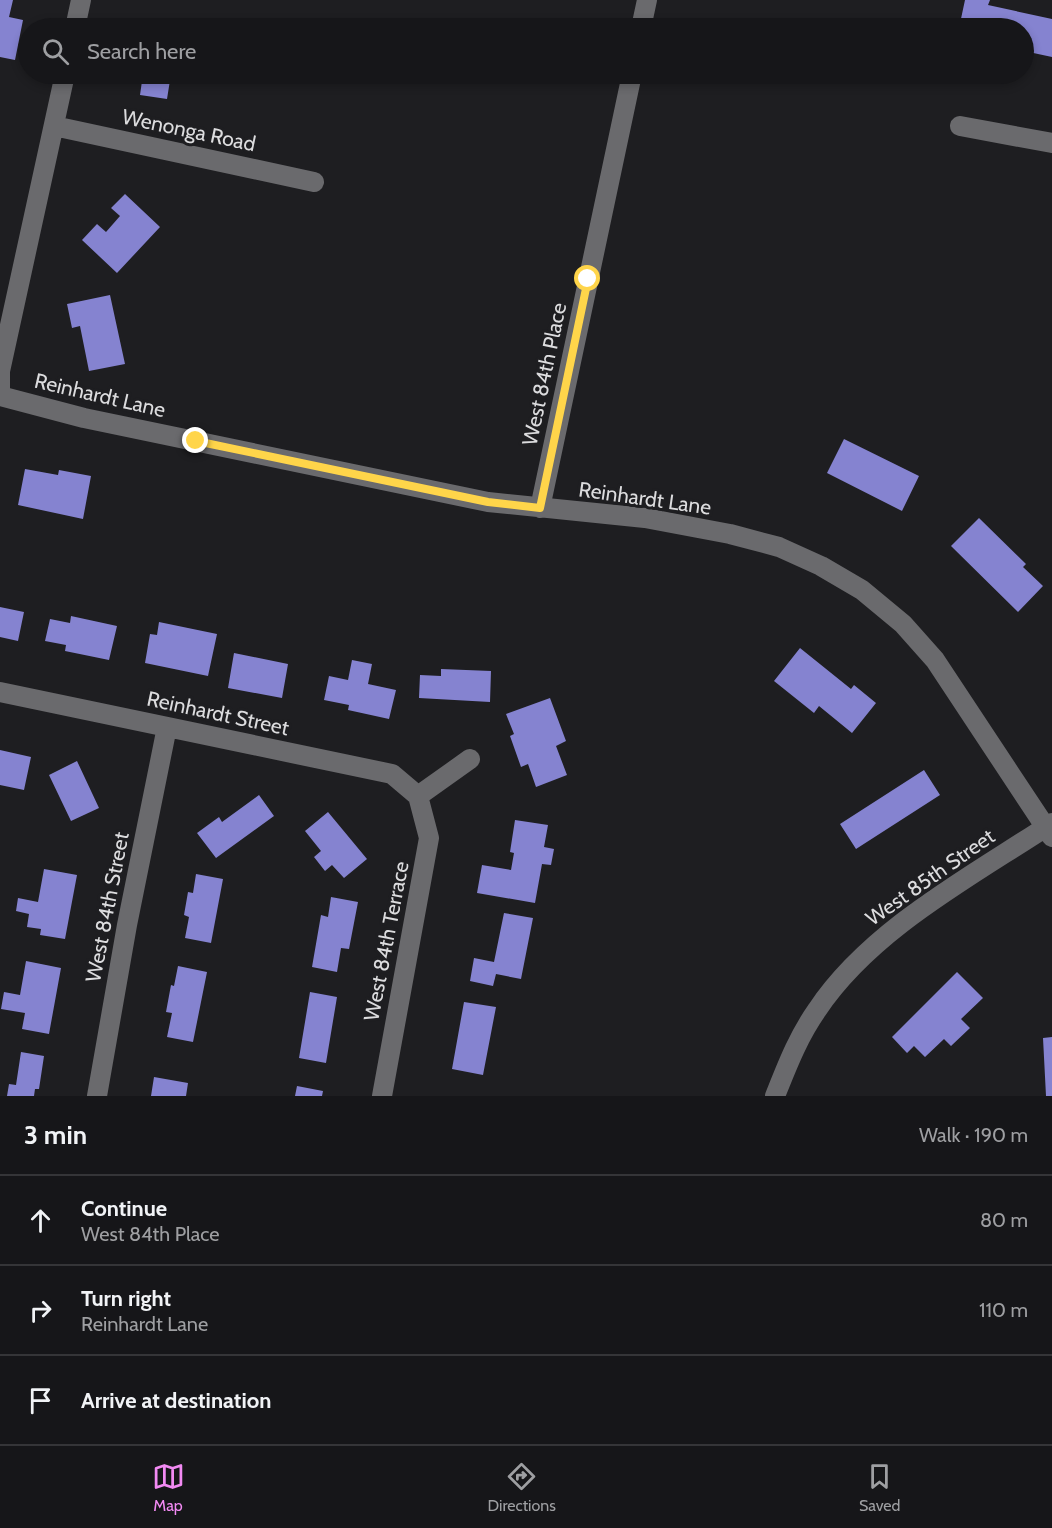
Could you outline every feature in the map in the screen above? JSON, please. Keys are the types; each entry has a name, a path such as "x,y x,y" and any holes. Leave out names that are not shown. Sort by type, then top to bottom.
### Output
{"street":[{"path":"77,18 81,0"},
{"path":"643,18 647,0"},
{"path":"0,396 0,371 63,84"},
{"name":"West 84th Place","path":"540,508 630,84"},
{"name":"Wenonga Road","path":"54,126 314,182"},
{"path":"960,126 1052,143"},
{"name":"Reinhardt Lane","path":"0,396 84,418 488,502 645,518 730,534 789,552 821,566 862,590 903,624 935,660 1050,829"},
{"name":"Reinhardt Street","path":"0,692 392,774 418,796"},
{"name":"West 84th Street","path":"97,1096 127,925 167,727"},
{"path":"418,796 470,759"},
{"name":"West 84th Terrace","path":"382,1096 429,838 418,796"},
{"name":"West 85th Street","path":"775,1096 792,1052 812,1018 849,970 885,934 916,912 1050,829"}],"building":[{"path":"0,0 13,0 9,17 18,19 18,45 15,60 0,57"},
{"path":"965,0 990,0 988,5 1052,19 1052,57 1034,53 1034,18 961,18"},
{"path":"142,84 169,84 167,99 140,95"},
{"path":"125,194 160,227 117,273 82,240 97,224 106,232 120,216 111,208"},
{"path":"110,295 125,364 89,371 80,326 72,328 67,304"},
{"path":"844,439 919,476 902,511 827,473"},
{"path":"25,469 58,475 59,470 91,476 83,519 18,505"},
{"path":"979,518 1026,564 1023,567 1043,586 1018,612 951,546"},
{"path":"0,607 24,612 18,641 0,637"},
{"path":"71,616 117,626 109,660 65,651 66,645 45,641 50,619 70,623"},
{"path":"159,622 217,634 208,676 145,663 150,634 157,635"},
{"path":"800,648 851,689 854,685 876,703 852,733 819,706 814,713 774,681"},
{"path":"234,653 288,664 282,698 228,688"},
{"path":"352,660 372,664 368,684 396,690 389,719 348,710 349,705 324,700 329,676 348,680"},
{"path":"441,669 491,671 490,702 419,698 420,675 441,676"},
{"path":"550,698 566,741 556,746 567,775 536,787 528,764 521,767 510,736 514,734 506,714"},
{"path":"0,750 31,757 24,790 0,785"},
{"path":"77,761 99,808 71,821 49,775"},
{"path":"924,770 940,795 856,849 840,824"},
{"path":"259,795 274,816 216,858 197,833 219,817 222,822"},
{"path":"328,812 367,859 344,878 332,865 325,871 314,857 321,851 305,831"},
{"path":"515,820 548,825 544,847 554,849 551,865 542,864 535,903 477,893 482,865 511,870 514,853 510,852"},
{"path":"44,869 77,875 65,939 40,935 41,929 27,927 29,914 16,911 18,898 38,902"},
{"path":"196,874 223,879 211,943 185,938 189,917 184,915 188,892 193,893"},
{"path":"331,897 358,902 349,949 341,948 337,972 312,967 321,915 328,917"},
{"path":"504,913 533,918 521,979 496,974 493,986 470,981 474,958 494,962"},
{"path":"26,961 61,968 49,1034 22,1029 25,1013 1,1009 4,992 20,995"},
{"path":"178,966 207,972 193,1042 167,1037 172,1013 166,1012 171,985 174,986"},
{"path":"957,972 983,998 961,1019 970,1028 951,1046 944,1039 925,1057 914,1046 907,1053 892,1037"},
{"path":"310,992 337,997 326,1063 299,1058"},
{"path":"464,1002 496,1007 483,1075 452,1069"},
{"path":"1052,1037 1052,1096 1046,1096 1043,1038"},
{"path":"21,1052 44,1056 39,1089 35,1089 34,1096 7,1096 9,1084 16,1085"},
{"path":"154,1077 188,1083 186,1096 151,1096"},
{"path":"297,1086 323,1091 322,1096 295,1096"}],"route":[{"path":"196,441 488,502 540,508 588,279"}]}
